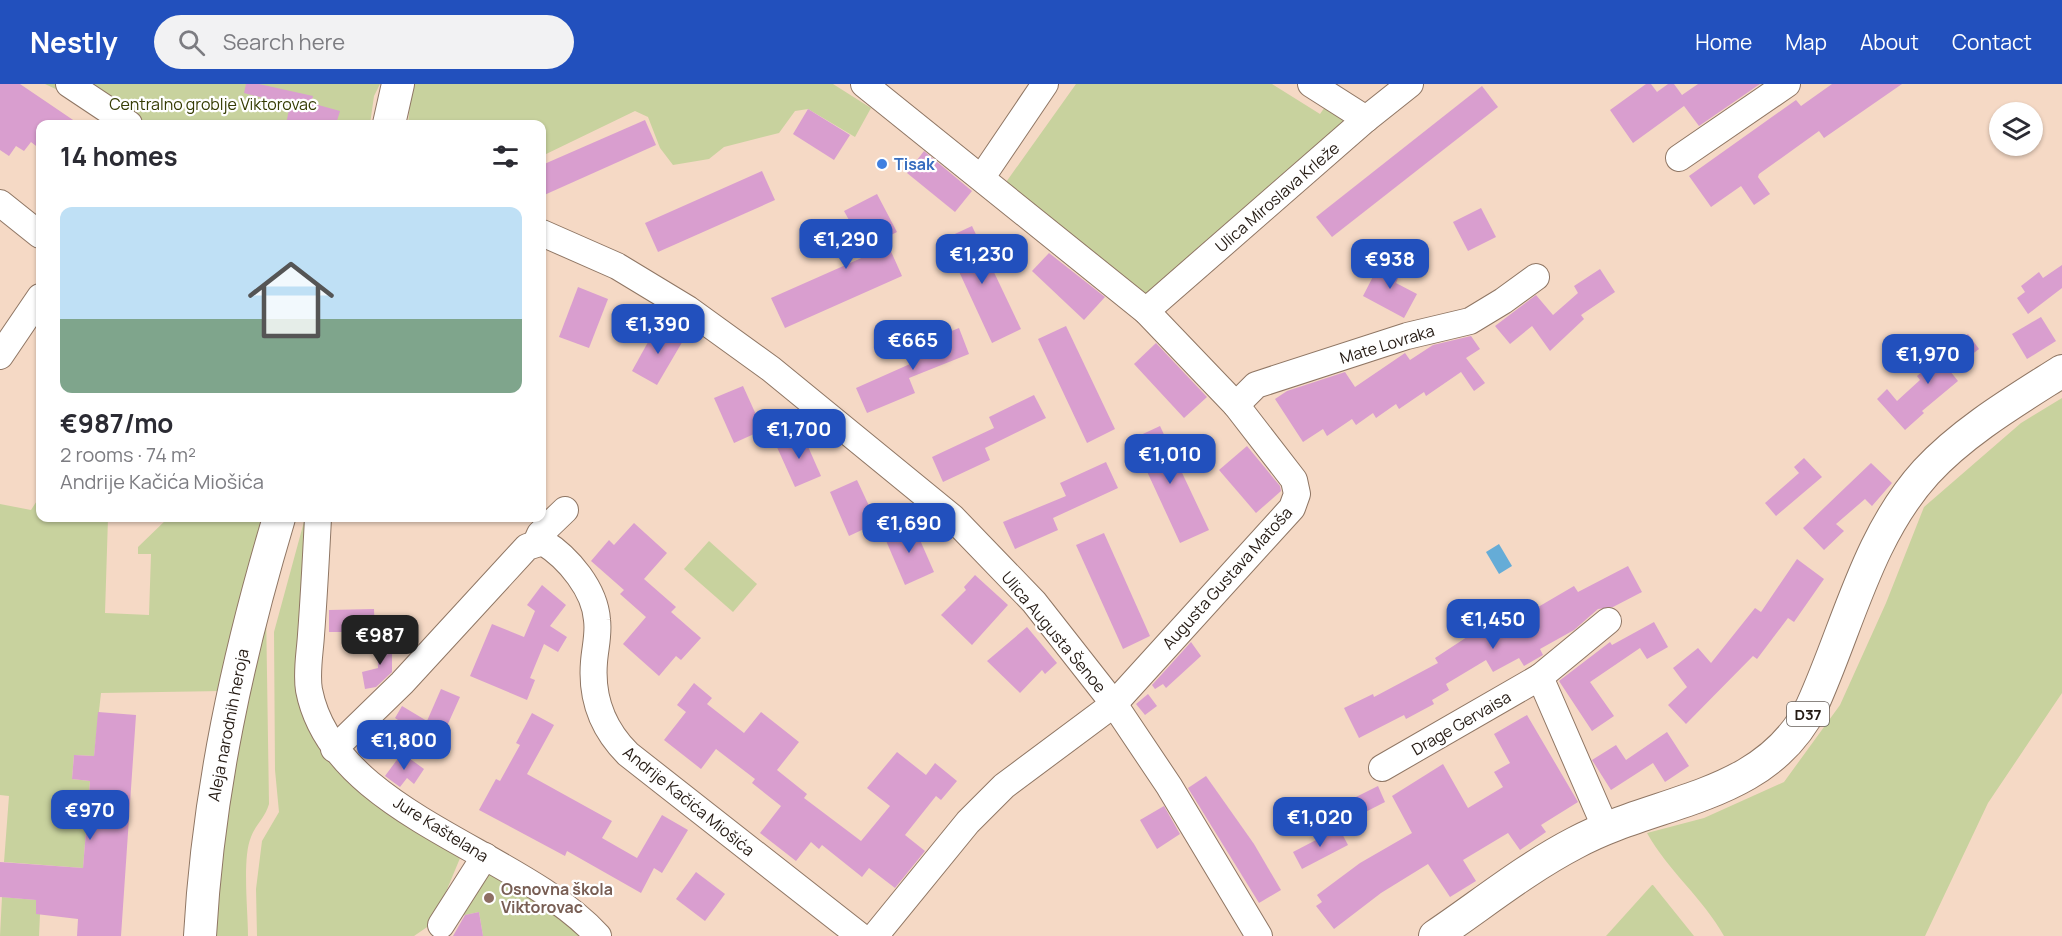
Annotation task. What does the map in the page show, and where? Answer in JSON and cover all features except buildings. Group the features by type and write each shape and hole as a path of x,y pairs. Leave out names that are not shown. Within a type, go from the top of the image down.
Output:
{"main road":[{"path":"390,120 398,84"},
{"name":"D37","path":"1435,936 1548,857 1606,829 1739,779 1765,765 1781,751 1799,729 1812,706 1873,555 1902,502 1928,470 1964,437 2062,371"},
{"name":"Aleja narodnih heroja","path":"200,936 219,760 250,615 278,522"}],"street":[{"path":"69,84 123,120"},
{"name":"Augusta Gustava Matoša","path":"864,84 1146,311 1236,405 1294,480 1297,494 1292,508 1114,704"},
{"path":"982,177 1045,84"},
{"path":"1311,84 1366,119"},
{"name":"Ulica Miroslava Krleže","path":"1146,311 1366,119 1410,84"},
{"path":"1679,158 1787,84"},
{"path":"0,203 36,232"},
{"name":"Ulica Augusta Šenoe","path":"546,235 616,266 688,309 771,369 952,517 1034,602 1114,704 1169,786 1259,936"},
{"name":"Mate Lovraka","path":"1236,405 1256,385 1407,336 1470,321 1536,277"},
{"path":"0,356 36,303"},
{"path":"334,749 402,684 527,547 536,543 540,534 565,510"},
{"name":"Jure Kaštelana","path":"318,522 309,687 320,727 334,749 362,777 401,806 485,856 570,911 598,936"},
{"name":"Andrije Kačića Miošića","path":"536,543 543,542 558,554 587,587 593,601 597,619 595,691 604,724 611,737 628,754 860,936"},
{"name":"Drage Gervaisa","path":"1383,768 1540,677 1608,621"},
{"path":"1540,677 1606,829"},
{"path":"875,936 968,822 1004,786 1114,704"},
{"path":"441,925 485,856"}],"green space":[{"name":"Centralno groblje Viktorovac","path":"45,84 380,84 374,96 371,120 122,120"},
{"path":"412,84 833,84 871,108 855,137 808,109 795,111 779,133 724,147 709,159 673,165 660,148 648,117 635,111 546,154 546,120 408,120"},
{"path":"1076,84 1272,84 1320,114 1327,104 1341,113 1343,122 1152,292 1138,297 1004,185"},
{"path":"2062,398 2062,693 1988,803 1925,936 1724,936 1706,909 1655,847 1647,833 1704,818 1784,782 1840,705 1886,603 1924,507 2021,423"},
{"path":"36,502 36,522 108,522 105,613 149,615 151,554 138,554 138,547 164,522 268,522 222,691 101,693 94,756 74,755 72,779 90,781 83,868 4,862 9,796 0,795 0,504 31,510"},
{"path":"304,522 309,522 305,709 463,851 433,923 414,936 257,936 256,889 262,841 279,812 275,770 274,632"},
{"path":"709,541 757,584 733,612 684,569"},
{"path":"266,608 269,804 248,846 246,871 248,936 215,936 227,773"},
{"name":"Osnovna škola Viktorovac","path":"486,867 587,936 483,936 479,912 452,918"},
{"path":"1652,885 1694,936 1606,936"},
{"path":"2,897 36,900 36,914 40,914 39,936 0,936"}],"water":[{"path":"1499,544 1512,566 1499,574 1486,552"}],"place":[{"name":"Tisak","path":"882,164"},
{"name":"Osnovna škola Viktorovac","path":"489,898"}]}
